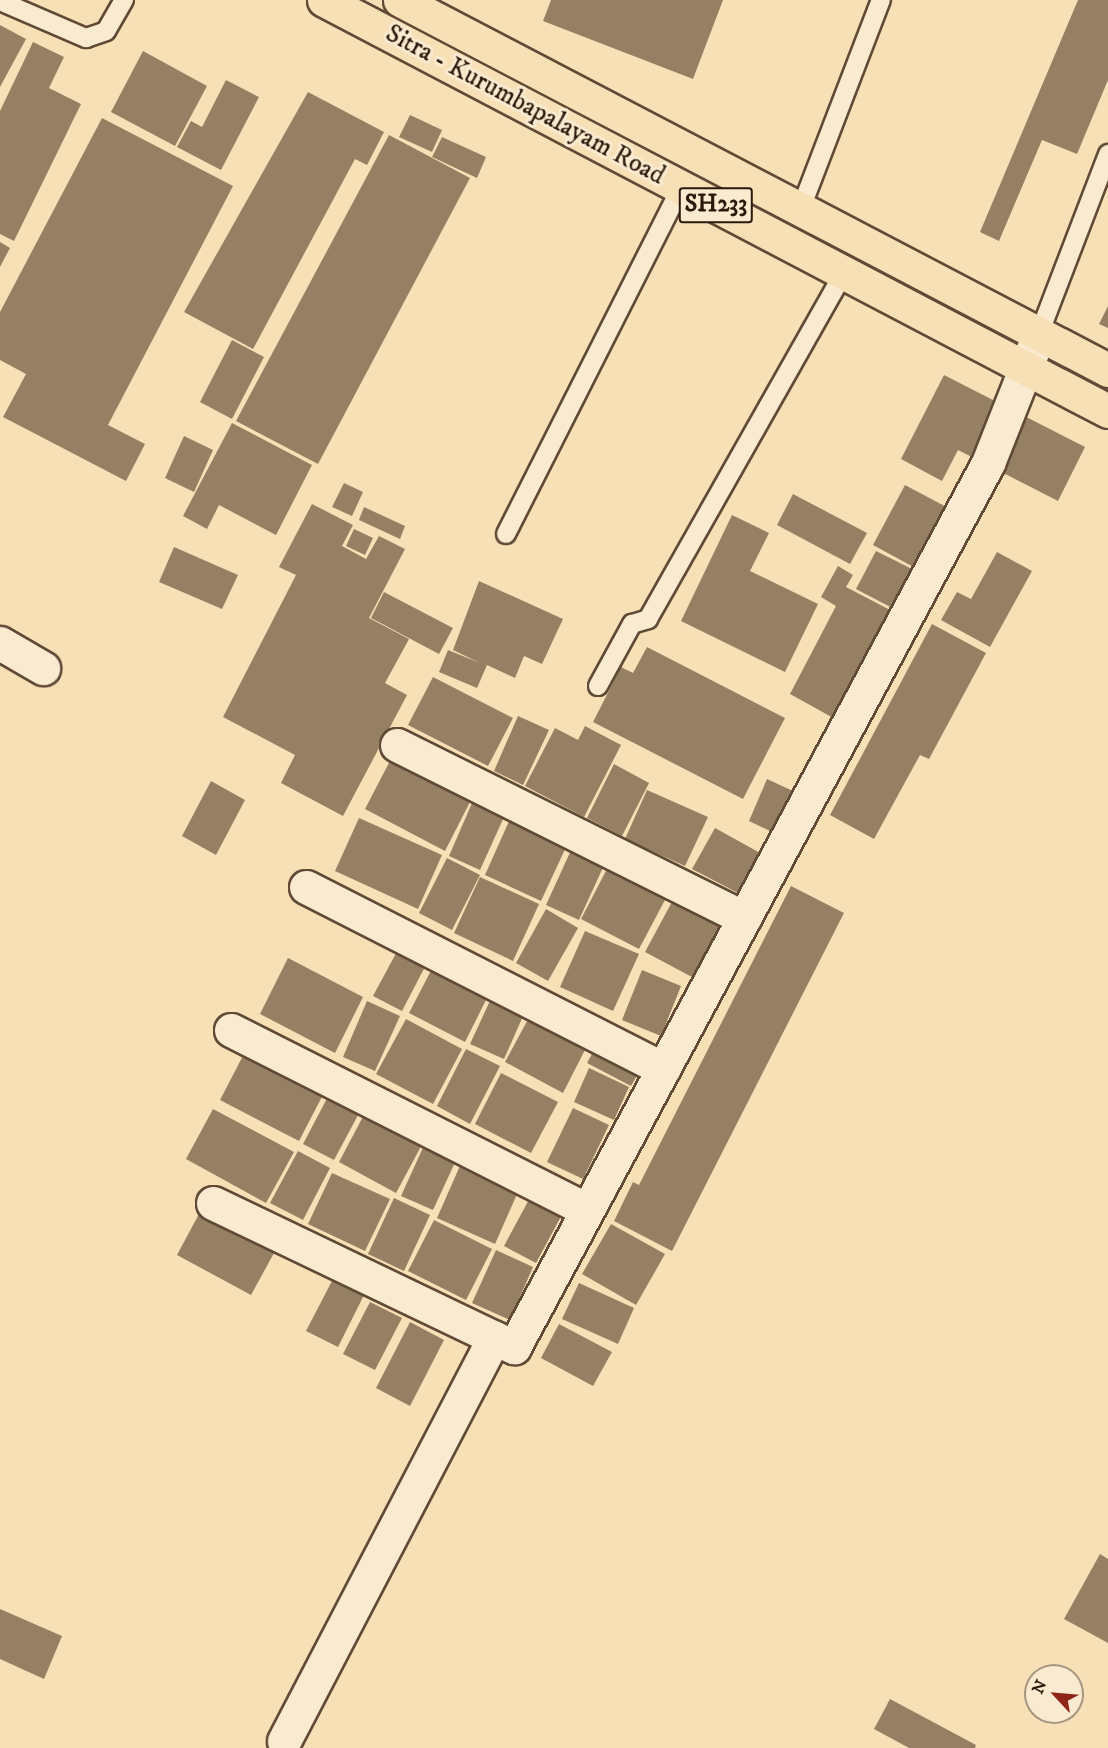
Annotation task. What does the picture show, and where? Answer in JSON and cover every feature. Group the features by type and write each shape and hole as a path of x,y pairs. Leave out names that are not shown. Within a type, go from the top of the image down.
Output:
{"main road":[{"name":"Sitra - Kurumbapalayam Road","path":"324,0 1108,411"},
{"name":"Sitra - Kurumbapalayam Road","path":"416,4 1108,370"}],"street":[{"path":"213,1203 514,1347 988,463 1022,366 1039,334"},
{"path":"0,643 43,668"},
{"path":"397,745 744,918"},
{"path":"306,887 663,1069"},
{"path":"231,1030 588,1210"},
{"path":"284,1741 494,1337"}],"lane":[{"path":"0,1 86,38 106,31 124,0"},
{"path":"801,208 881,0"},
{"path":"1039,334 1108,154"},
{"path":"506,534 681,187"},
{"path":"598,687 632,624 648,619 844,273"}],"building":[{"path":"551,0 723,0 693,79 543,21"},
{"path":"1078,0 1108,0 1108,80 1077,154 1042,140 999,241 980,232"},
{"path":"0,25 26,39 0,87"},
{"path":"33,42 64,57 49,88 81,104 14,241 0,234 0,111"},
{"path":"143,51 207,86 175,146 111,112"},
{"path":"226,80 259,97 221,170 177,147 191,121 202,127"},
{"path":"308,92 384,132 367,165 355,159 253,349 184,312"},
{"path":"410,115 442,130 432,152 399,137"},
{"path":"102,118 233,186 108,425 145,444 126,481 3,417 26,374 0,360 0,312"},
{"path":"389,135 470,178 318,464 236,421"},
{"path":"442,137 486,157 477,178 432,157"},
{"path":"0,242 10,248 0,267"},
{"path":"1108,306 1108,328 1099,324"},
{"path":"232,340 264,357 232,419 200,402"},
{"path":"944,375 1085,447 1058,501 958,450 942,481 901,459"},
{"path":"232,423 312,465 276,535 219,505 207,529 183,516"},
{"path":"184,436 213,450 194,492 165,478"},
{"path":"344,483 363,492 352,516 332,507"},
{"path":"905,485 952,510 919,570 873,545"},
{"path":"793,494 867,533 850,564 777,525"},
{"path":"312,504 353,525 342,546 366,559 379,536 405,549 369,618 409,639 385,683 407,695 343,816 281,783 295,755 223,717 296,575 279,567"},
{"path":"364,507 405,526 400,539 359,520"},
{"path":"732,515 769,533 750,571 818,604 785,672 681,621"},
{"path":"354,529 373,538 365,555 346,546"},
{"path":"174,547 238,575 222,609 159,582"},
{"path":"876,551 916,571 896,610 856,589"},
{"path":"997,552 1032,571 990,647 941,620 957,592 971,599"},
{"path":"838,566 853,575 846,587 894,612 837,720 790,694 836,606 821,597"},
{"path":"479,581 563,619 542,664 524,656 515,678 487,665 477,688 439,672 448,650 480,663 453,650"},
{"path":"384,592 453,628 439,654 371,618"},
{"path":"932,624 986,653 929,759 920,755 874,839 830,815"},
{"path":"647,647 785,718 743,799 593,722 621,667 633,673"},
{"path":"433,677 513,718 488,766 408,725"},
{"path":"518,716 549,730 523,785 494,771"},
{"path":"585,726 621,745 584,817 525,786 555,728 578,740"},
{"path":"391,759 471,800 445,851 365,809"},
{"path":"614,764 649,783 622,836 587,818"},
{"path":"767,779 793,791 774,833 749,821"},
{"path":"211,781 245,800 216,855 182,836"},
{"path":"647,790 708,817 685,866 625,839"},
{"path":"472,803 504,817 480,870 449,856"},
{"path":"359,818 442,855 418,909 335,871"},
{"path":"510,819 567,845 541,901 485,875"},
{"path":"715,828 762,854 740,894 692,869"},
{"path":"572,848 605,863 579,920 546,905"},
{"path":"447,858 480,875 452,930 419,913"},
{"path":"608,867 666,898 639,949 581,919"},
{"path":"480,877 539,904 513,961 454,933"},
{"path":"791,886 844,913 672,1251 614,1221 633,1182 639,1185"},
{"path":"673,900 720,925 692,977 645,952"},
{"path":"546,909 578,928 548,981 516,963"},
{"path":"585,931 639,954 613,1011 560,987"},
{"path":"401,944 429,959 402,1011 373,996"},
{"path":"288,958 363,997 335,1053 260,1014"},
{"path":"436,961 491,990 465,1042 409,1013"},
{"path":"642,970 681,986 661,1036 622,1020"},
{"path":"495,990 528,1005 504,1059 470,1044"},
{"path":"367,1001 400,1016 375,1071 343,1057"},
{"path":"532,1012 589,1042 563,1093 505,1062"},
{"path":"406,1019 462,1049 433,1104 376,1074"},
{"path":"600,1039 644,1063 631,1086 587,1063"},
{"path":"247,1048 326,1089 299,1141 220,1100"},
{"path":"466,1049 500,1066 470,1124 437,1106"},
{"path":"589,1068 629,1087 614,1120 574,1102"},
{"path":"501,1073 558,1102 531,1153 475,1124"},
{"path":"333,1087 364,1104 334,1160 303,1144"},
{"path":"573,1108 609,1125 583,1179 547,1162"},
{"path":"213,1109 294,1152 266,1203 186,1159"},
{"path":"367,1109 425,1139 396,1193 339,1162"},
{"path":"426,1141 458,1156 433,1210 401,1196"},
{"path":"298,1151 330,1168 303,1220 270,1203"},
{"path":"463,1159 521,1185 495,1244 437,1218"},
{"path":"332,1173 390,1199 365,1251 308,1224"},
{"path":"532,1194 564,1211 536,1263 504,1246"},
{"path":"394,1198 430,1215 404,1271 368,1254"},
{"path":"200,1212 274,1253 251,1295 177,1255"},
{"path":"434,1220 492,1249 466,1300 408,1271"},
{"path":"611,1224 665,1254 636,1305 582,1274"},
{"path":"496,1250 533,1267 510,1320 472,1303"},
{"path":"333,1279 364,1295 338,1347 306,1331"},
{"path":"579,1283 634,1308 618,1344 562,1319"},
{"path":"370,1302 402,1318 375,1370 343,1354"},
{"path":"410,1322 444,1340 410,1406 376,1388"},
{"path":"559,1324 612,1352 593,1386 541,1358"},
{"path":"1100,1554 1108,1559 1108,1643 1064,1619"},
{"path":"0,1609 62,1636 44,1679 0,1659"},
{"path":"890,1699 976,1745 975,1748 909,1748 874,1729"}]}
